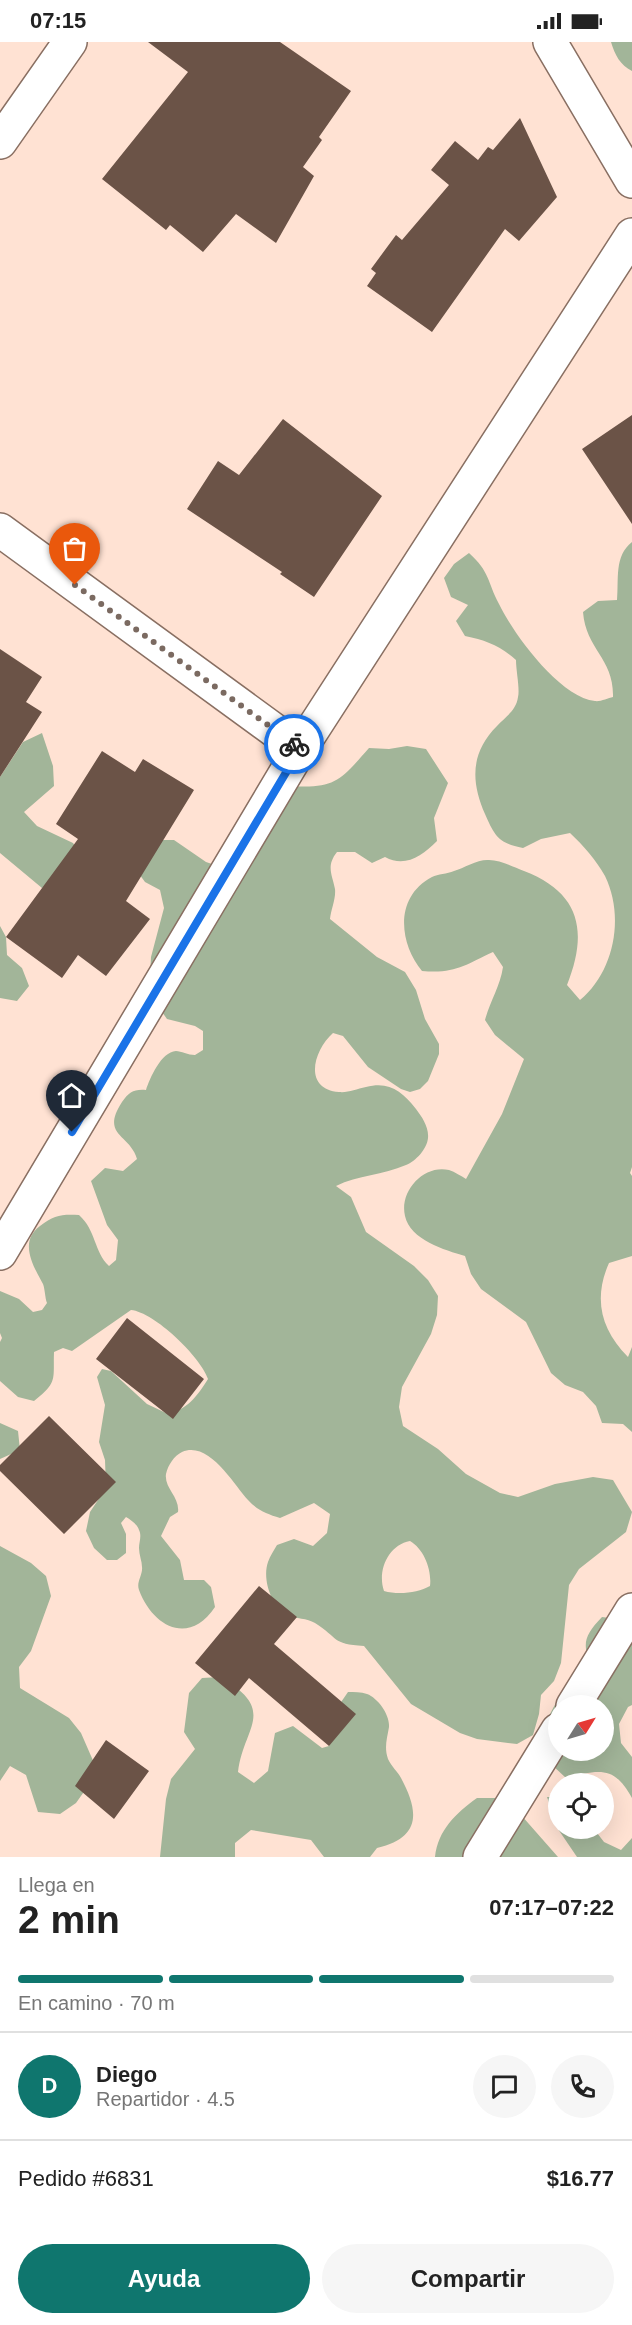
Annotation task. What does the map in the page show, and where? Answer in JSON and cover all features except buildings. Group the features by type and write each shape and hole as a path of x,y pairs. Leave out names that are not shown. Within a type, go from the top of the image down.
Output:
{"street":[{"path":"0,142 70,42"},
{"path":"550,42 632,181"},
{"path":"0,1253 300,749 632,235"},
{"path":"0,530 300,749"},
{"path":"580,1695 632,1610"},
{"path":"480,1857 548,1746"}],"green space":[{"path":"611,42 632,42 632,71 618,59"},
{"path":"632,542 632,1167 630,1173 632,1176 632,1256 609,1263 601,1289 601,1301 602,1313 611,1336 628,1357 632,1347 632,1432 623,1424 602,1423 596,1406 583,1392 565,1385 551,1373 526,1322 481,1289 471,1274 465,1256 429,1243 414,1232 408,1224 404,1207 406,1197 415,1181 431,1171 440,1169 449,1170 466,1179 502,1114 524,1059 495,1035 485,1020 503,967 493,952 452,970 422,971 409,947 404,921 411,896 432,877 480,861 498,861 543,880 558,891 568,903 575,916 578,931 574,966 567,985 580,1000 601,975 613,943 615,926 611,892 598,864 570,833 541,839 523,848 508,844 495,834 480,802 476,779 478,757 488,736 510,713 517,702 519,689 516,660 492,644 465,636 456,621 468,605 451,597 444,578 454,564 469,553 485,571 506,616 539,662 567,688 581,697 599,701 613,697 612,684 605,663 589,636 583,612 598,601 617,600 620,561 622,554"},
{"path":"42,733 53,766 54,786 24,812 37,826 73,843 84,859 42,888 0,853 0,777 23,742"},
{"path":"407,746 426,749 448,783 434,818 437,841 419,856 406,861 385,857 372,863 355,852 337,852 331,866 335,893 330,919 377,957 405,972 416,990 425,1019 439,1044 439,1054 428,1081 420,1089 410,1092 401,1089 368,1067 343,1036 333,1033 320,1049 315,1068 320,1084 339,1092 374,1085 394,1089 406,1097 416,1109 427,1130 426,1146 410,1163 336,1186 351,1197 366,1232 414,1266 428,1280 438,1296 437,1315 431,1334 402,1387 399,1407 403,1426 438,1449 466,1474 500,1493 518,1497 555,1484 593,1477 613,1480 632,1512 626,1532 579,1569 569,1585 561,1663 554,1681 541,1695 533,1735 517,1744 477,1739 460,1733 411,1704 364,1646 340,1642 315,1623 288,1615 277,1606 267,1584 268,1562 277,1545 294,1539 313,1546 327,1533 330,1514 314,1503 280,1518 262,1511 251,1503 220,1466 202,1452 192,1450 176,1456 168,1467 166,1479 177,1502 178,1512 170,1517 161,1536 180,1560 184,1580 204,1580 211,1587 215,1607 205,1619 194,1626 183,1629 162,1622 145,1603 139,1590 138,1584 142,1570 140,1534 134,1522 126,1517 121,1523 126,1534 126,1553 117,1560 107,1560 94,1548 86,1531 90,1512 106,1488 105,1460 99,1442 105,1405 97,1377 102,1369 111,1371 147,1404 166,1413 180,1410 185,1406 196,1397 208,1379 187,1348 164,1327 141,1313 131,1310 72,1351 63,1348 54,1352 54,1375 51,1385 34,1401 18,1397 0,1381 0,1342 2,1338 0,1291 19,1299 33,1312 42,1310 47,1303 43,1284 30,1255 30,1239 33,1232 54,1217 79,1215 89,1227 104,1260 109,1266 116,1260 118,1240 107,1225 91,1181 105,1168 123,1171 137,1159 129,1144 115,1128 116,1113 130,1094 138,1090 146,1090 157,1066 171,1052 195,1055 203,1050 203,1031 195,1026 167,1019 162,1012 150,975 151,957 164,908 160,890 145,882 134,867 154,840 174,840 206,862 224,868 289,786 327,784 343,775 369,748 389,749","holes":["410,1541 426,1560 430,1573 430,1586 408,1593 384,1591 383,1567 390,1553 402,1543"]},
{"path":"0,926 6,937 7,955 22,968 29,986 17,1001 0,998"},
{"path":"0,1423 18,1431 20,1450 0,1459"},
{"path":"0,1546 31,1563 46,1576 51,1596 31,1651 19,1667 20,1688 69,1718 81,1733 98,1772 76,1803 60,1814 38,1812 26,1775 10,1766 0,1781"},
{"path":"602,1617 632,1621 632,1705 628,1707 619,1724 621,1743 632,1757 632,1798 614,1776 614,1773 561,1773 551,1761 614,1761 614,1695 561,1695 591,1667 586,1652 588,1635"},
{"path":"220,1677 238,1689 253,1710 253,1720 238,1772 254,1783 268,1771 275,1733 293,1726 322,1748 329,1746 335,1727 337,1708 348,1692 365,1693 375,1699 389,1722 386,1747 388,1759 401,1778 411,1802 413,1813 408,1831 402,1838 377,1848 370,1857 324,1857 311,1840 251,1830 235,1843 235,1857 160,1857 166,1799 171,1779 195,1749 184,1732 189,1693 202,1678"},
{"path":"548,1718 548,1753 541,1731"},
{"path":"477,1798 495,1798 514,1807 558,1857 435,1857 444,1830 462,1810"},
{"path":"632,1838 632,1857 577,1857 565,1839 602,1839 621,1850"}],"way so far":[{"path":"75,585 294,744"}],"route":[{"path":"72,1132 300,749 294,744"}]}
